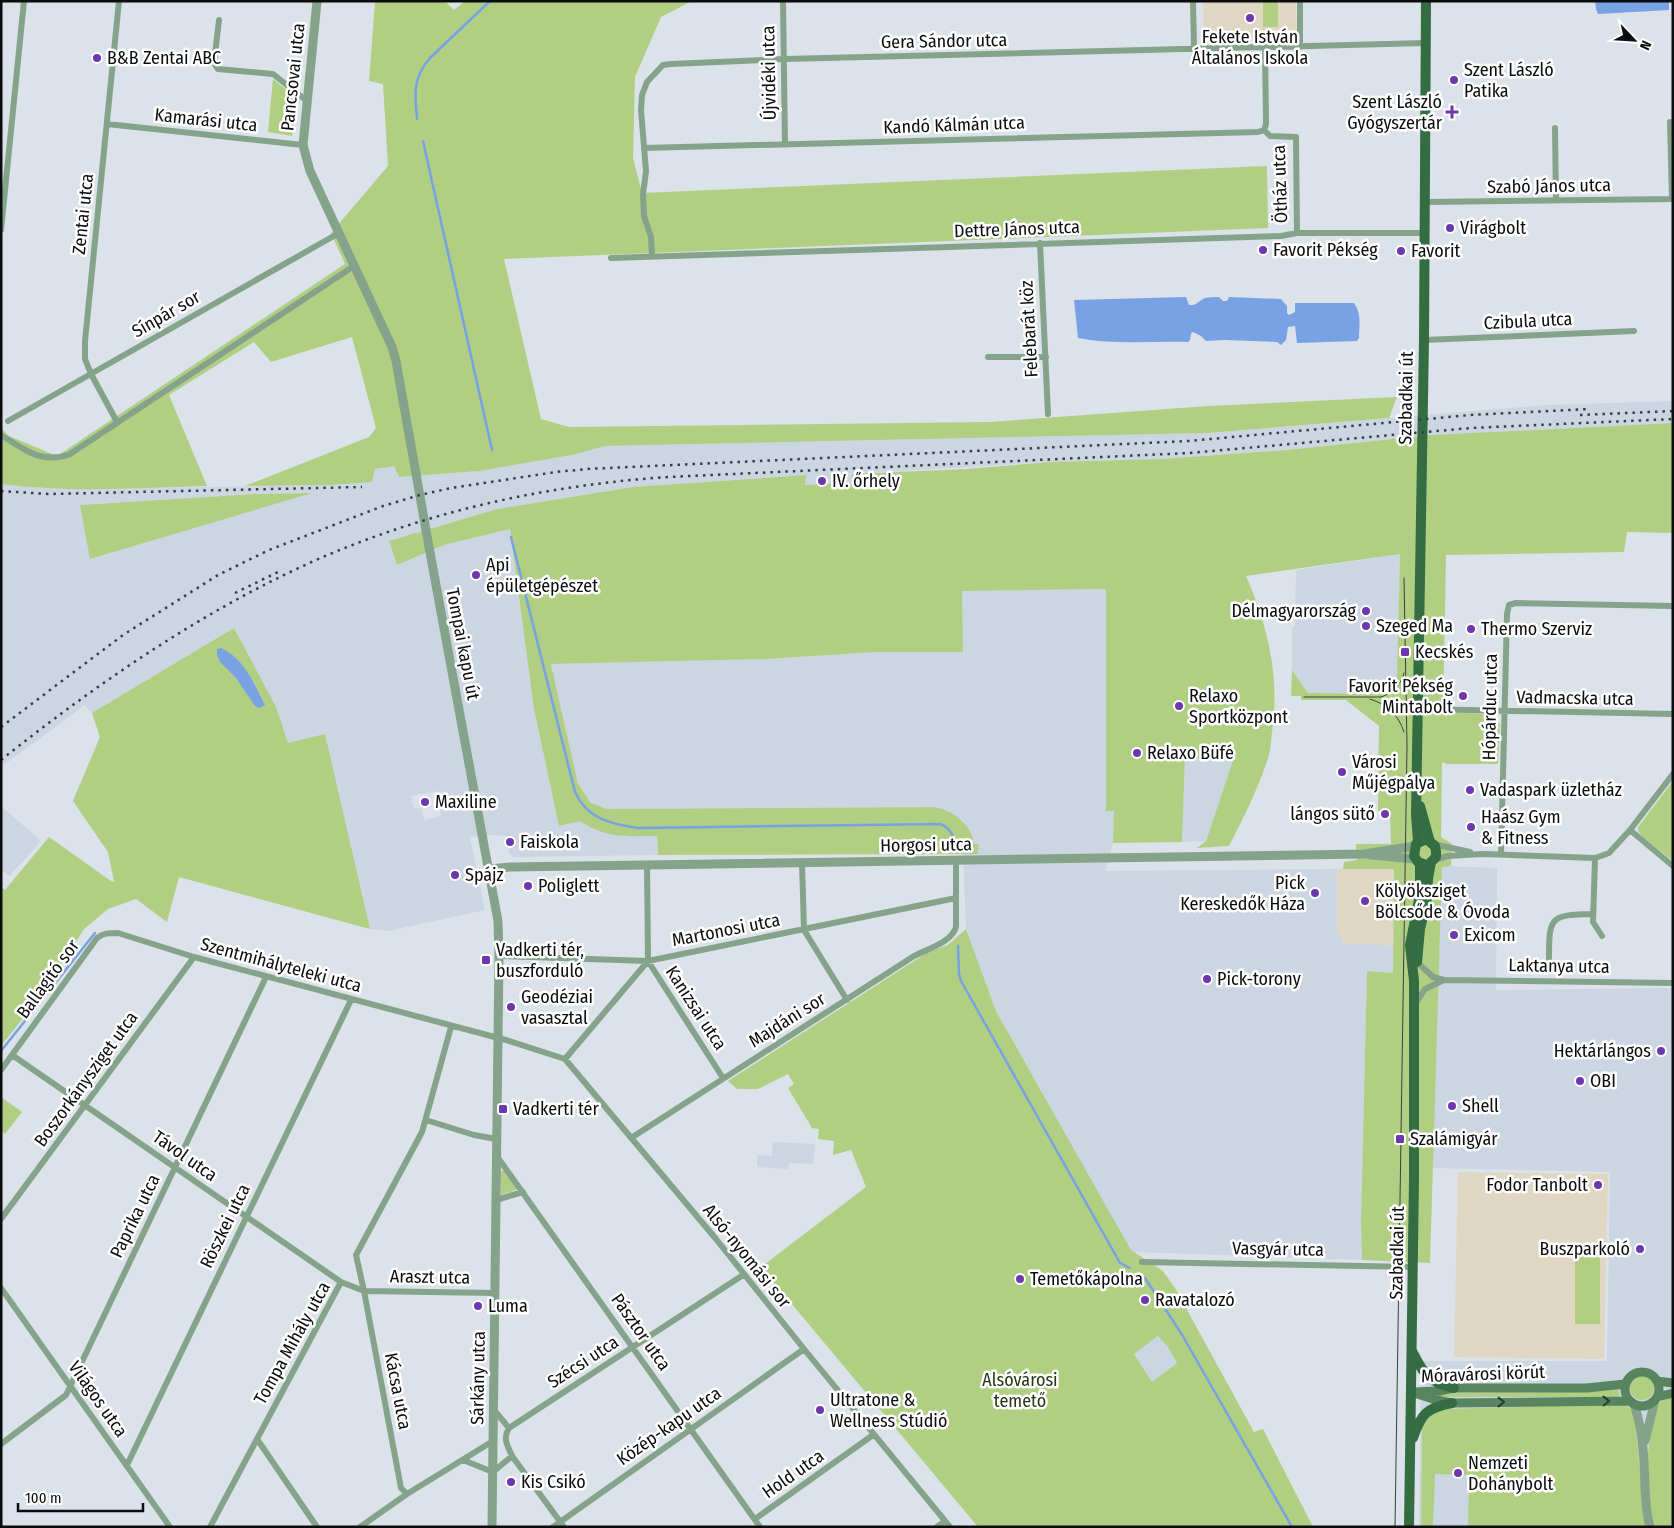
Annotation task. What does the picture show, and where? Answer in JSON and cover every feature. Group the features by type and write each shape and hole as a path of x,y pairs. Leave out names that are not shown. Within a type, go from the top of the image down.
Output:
{"main road":[{"name":"Szabadkai út","path":"1414,981 1410,945 1420,895 1418,861 1414,856 1417,796 1424,340 1426,1"},
{"name":"Szabadkai út","path":"1409,1527 1413,1267 1414,981 1420,929 1427,899 1428,879 1436,852 1417,796"},
{"path":"1416,844 1428,840 1432,843"},
{"path":"1418,861 1426,865 1433,861"},
{"path":"1411,1351 1428,1378 1441,1385 1454,1388"},
{"path":"1656,1399 1659,1392 1657,1381 1650,1373 1644,1372 1631,1375 1625,1384 1624,1390 1632,1403 1642,1406 1649,1405 1656,1399 1673,1393"},
{"path":"1657,1381 1673,1383"},
{"name":"Móravárosi körút","path":"1411,1392 1439,1391 1454,1388 1586,1388 1625,1384"},
{"name":"Móravárosi körút","path":"1411,1392 1452,1403 1632,1403"},
{"path":"1410,1449 1419,1420 1425,1413 1436,1407 1452,1403"}],"street":[{"path":"1,230 24,1"},
{"name":"Zentai utca","path":"117,422 85,359 85,341 119,1"},
{"name":"Pancsovai utca","path":"317,1 302,145 310,171 354,266"},
{"name":"Újvidéki utca","path":"783,1 785,145"},
{"path":"1193,1 1194,49"},
{"path":"1300,1 1300,47"},
{"path":"220,20 214,63 218,70 273,74 306,101"},
{"name":"Gera Sándor utca","path":"652,256 651,237 644,216 643,194 646,171 641,110 642,95 647,82 663,66 697,62 784,59 1426,43"},
{"path":"1264,130 1266,124 1265,48"},
{"path":"1670,122 1673,200"},
{"name":"Kamarási utca","path":"107,124 302,145"},
{"path":"1554,128 1556,201"},
{"name":"Kandó Kálmán utca","path":"644,148 1258,132 1264,130"},
{"name":"Ötház utca","path":"1264,130 1270,136 1296,137 1296,233"},
{"name":"Szabó János utca","path":"1425,202 1673,200"},
{"name":"Sínpár sor","path":"8,421 339,233"},
{"name":"Dettre János utca","path":"611,258 1281,236 1296,233 1424,233"},
{"name":"Felebarát köz","path":"1040,243 1048,414"},
{"path":"1,435 37,455 52,459 70,454 354,266"},
{"name":"Tompai kapu út","path":"354,266 392,347 396,361 428,547 498,921 497,1038"},
{"name":"Czibula utca","path":"1424,340 1634,331"},
{"path":"988,357 1046,357"},
{"name":"Hópárduc utca","path":"1501,855 1508,605 1516,602 1673,606"},
{"name":"Vadmacska utca","path":"1418,709 1673,714"},
{"path":"1433,861 1448,856 1483,854 1595,858 1609,853 1630,830 1673,774"},
{"path":"1630,830 1673,866"},
{"path":"1432,843 1448,848 1483,854"},
{"name":"Horgosi utca","path":"1364,854 1416,844"},
{"name":"Horgosi utca","path":"489,869 647,864 1364,854 1418,861"},
{"path":"1595,858 1593,922 1602,936"},
{"path":"956,861 956,898"},
{"path":"802,863 804,930 848,1000"},
{"name":"Kanizsai utca","path":"647,864 648,961 723,1078"},
{"name":"Majdáni sor","path":"631,1138 914,956 949,938 955,932 956,927 956,898"},
{"name":"Martonosi utca","path":"499,956 648,961 956,898"},
{"path":"1549,960 1549,937 1556,918 1564,915 1593,914"},
{"name":"Szentmihályteleki utca","path":"104,933 118,933 194,957 451,1027"},
{"name":"Ballagitó sor","path":"1,1070 73,968 97,938 104,933"},
{"name":"Boszorkánysziget utca","path":"1,1219 194,957"},
{"path":"565,1059 648,961"},
{"name":"Laktanya utca","path":"1417,962 1433,977 1444,980 1673,984"},
{"name":"Paprika utca","path":"1,1444 66,1395 266,977"},
{"path":"1413,1008 1425,989 1444,980"},
{"name":"Röszkei utca","path":"127,1465 351,1000"},
{"path":"364,1291 356,1255 422,1132 451,1027 497,1038 496,1139 474,1135 426,1120"},
{"name":"Alsó-nyomási sor","path":"497,1038 538,1049 565,1059 716,1240 947,1524"},
{"name":"Távol utca","path":"12,1055 341,1282"},
{"name":"Sárkány utca","path":"492,1527 496,1139"},
{"name":"Pásztor utca","path":"496,1155 760,1527"},
{"path":"496,1200 523,1192"},
{"name":"Vasgyár utca","path":"1142,1262 1413,1267"},
{"name":"Szécsi utca","path":"509,1428 743,1275"},
{"name":"Tompa Mihály utca","path":"210,1527 341,1282 364,1291"},
{"name":"Világos utca","path":"1,1288 170,1527"},
{"name":"Araszt utca","path":"364,1291 495,1293"},
{"name":"Kácsa utca","path":"364,1291 401,1488 407,1494"},
{"name":"Közép-kapu utca","path":"553,1527 562,1524 691,1428 804,1349"},
{"path":"1644,1451 1648,1424 1656,1399"},
{"path":"1632,1403 1639,1418 1644,1451 1646,1496 1650,1527"},
{"path":"493,1410 509,1428 505,1434 512,1456 562,1524"},
{"name":"Hold utca","path":"755,1519 873,1435"},
{"path":"257,1439 316,1527"},
{"path":"360,1527 407,1494 493,1441"},
{"path":"463,1460 492,1472 512,1456"},
{"path":"937,1527 947,1524"}],"shaded area":[{"name":"Fekete István Általános Iskola","path":"1203,1 1296,1 1297,35 1204,38"},
{"path":"1673,401 1673,423 1431,435 1287,450 1161,459 1050,462 852,474 852,483 805,485 805,475 633,487 497,509 389,541 397,565 444,545 510,529 534,709 559,825 580,821 590,827 623,836 657,836 658,855 513,857 509,853 508,836 470,837 485,910 388,931 370,929 180,877 116,882 108,852 73,801 100,737 92,713 85,705 1,767 1,484 41,488 84,489 331,485 375,469 394,465 399,477 479,471 572,455 605,446 1207,433 1547,405","holes":["309,493 91,559 80,505 255,494","436,791 441,816 424,820 421,808 414,809 411,796"]},
{"path":"1400,554 1396,682 1390,690 1378,694 1308,693 1292,670 1292,627 1295,626 1296,570"},
{"path":"1107,589 1106,810 1114,811 1113,843 1105,871 1337,869 1337,934 1376,944 1393,946 1393,973 1367,971 1361,1222 1362,1260 1134,1252 1131,1250 996,1011 966,929 963,854 978,854 979,844 974,844 972,836 934,807 607,809 591,803 578,784 551,664 766,659 877,652 963,651 962,591"},
{"path":"1185,758 1233,760 1206,841 1182,842"},
{"path":"1,806 40,840 37,846 9,876 1,869"},
{"path":"1442,866 1497,868 1496,990 1673,988 1673,1527 1419,1527 1421,1361 1607,1361 1610,1172 1432,1168"},
{"name":"Kölyöksziget Bölcsőde & Óvoda","path":"1394,868 1393,946 1342,944 1342,935 1337,934 1337,869"},
{"path":"773,1142 815,1144 813,1164 789,1163 788,1169 757,1167 757,1155 772,1156"},
{"path":"1458,1172 1608,1174 1604,1359 1454,1357"},
{"path":"1158,1336 1168,1347 1177,1363 1152,1383 1134,1354"}],"green space":[{"path":"375,1 445,1 454,10 465,1 692,1 661,17 635,77 633,158 642,193 1267,166 1268,228 504,259 541,419 569,427 989,422 1208,406 1397,397 1389,418 1207,433 605,446 572,455 479,471 399,477 394,466 375,469 372,482 331,485 245,486 369,437 376,428 352,337 271,362 254,342 169,395 207,486 78,489 1,484 1,428 9,436 57,456 345,264 331,233 388,166 383,84 369,81"},
{"path":"1263,1 1278,1 1278,27 1263,27"},
{"path":"273,79 297,98 292,136 268,132"},
{"path":"1673,423 1673,533 1627,532 1624,552 1446,555 1443,712 1489,714 1500,724 1498,764 1447,764 1442,762 1441,837 1452,844 1451,866 1442,867 1430,1263 1362,1260 1361,1222 1367,971 1393,973 1394,869 1343,869 1344,862 1357,860 1356,844 1391,844 1390,811 1378,811 1379,726 1346,700 1301,700 1301,696 1291,696 1292,670 1308,693 1378,694 1388,691 1392,687 1397,678 1400,554 1246,576 1260,613 1270,652 1273,672 1274,712 1270,750 1265,767 1251,802 1229,846 1197,848 1206,841 1233,760 1185,758 1182,842 1113,843 1114,811 1106,811 1106,589 962,591 963,652 877,652 766,659 551,664 578,784 591,803 607,809 934,807 955,815 970,831 974,844 979,844 978,854 658,855 657,836 608,834 580,821 559,826 534,709 510,529 444,545 397,565 389,541 497,509 633,487 806,475 805,485 851,483 852,474 966,469 1050,462 1161,459 1287,450 1431,435"},
{"path":"312,493 90,559 80,505 255,494"},
{"path":"234,628 276,707 288,743 325,734 370,929 179,877 167,922 136,899 108,909 84,929 50,984 1,1046 1,887 5,890 49,837 114,882 108,852 73,801 100,737 92,713"},
{"path":"1673,781 1673,861 1642,836 1638,831 1638,827"},
{"name":"Alsóvárosi temető","path":"966,929 996,1011 1131,1250 1163,1271 1175,1288 1254,1432 1263,1429 1313,1527 978,1527 761,1267 866,1187 851,1150 833,1155 834,1141 818,1139 819,1129 812,1128 788,1088 794,1084 788,1074 758,1089 737,1089 728,1081 928,952 948,945","holes":["1158,1336 1168,1347 1177,1363 1152,1382 1134,1354"]},
{"path":"1,1097 22,1112 5,1134 1,1131"},
{"path":"504,1170 517,1187 516,1190 501,1195 500,1172"},
{"path":"1575,1255 1600,1255 1600,1324 1575,1324"},
{"path":"1642,1376 1650,1380 1654,1388 1650,1396 1642,1400 1634,1396 1630,1388 1634,1380"},
{"path":"1618,1388 1620,1397 1604,1398 1440,1397 1427,1393 1575,1392"},
{"path":"1673,1396 1673,1510 1671,1527 1654,1527 1649,1501 1647,1460 1654,1410 1661,1401"},
{"path":"1627,1405 1634,1412 1646,1527 1468,1527 1469,1475 1435,1474 1433,1527 1421,1527 1422,1423 1433,1414 1444,1409"}],"water":[{"path":"1595,1 1669,1 1669,10 1598,14"},
{"path":"1186,297 1189,305 1196,304 1210,297 1219,297 1223,301 1227,301 1229,297 1281,299 1287,306 1287,313 1289,315 1295,312 1295,303 1354,303 1359,316 1359,338 1357,341 1297,343 1295,326 1288,327 1286,340 1281,345 1277,342 1206,341 1193,332 1188,342 1119,342 1078,338 1074,300"},
{"path":"221,648 229,652 242,665 265,705 259,708 255,706 236,678 220,662 217,649"}],"waterway":[{"path":"417,119 416,87 417,80 424,66 490,1"},
{"path":"423,141 492,450"},
{"path":"511,537 575,792 580,801 593,814 609,822 638,828 940,824 949,830 956,848"},
{"path":"1,1051 95,933"},
{"path":"958,946 961,981 1120,1263 1130,1268"},
{"path":"1145,1278 1181,1333 1292,1527"}],"tram line":[{"path":"1395,1527 1407,745 1404,578"},
{"path":"1304,697 1381,697 1396,688 1404,673"},
{"path":"1370,699 1392,711 1399,720 1404,732"}],"railway":[{"path":"1,727 123,635 218,575 269,550 383,506 451,488 587,469 1189,441 1470,415 1590,409"},
{"path":"1580,415 1673,411"},
{"path":"1,760 76,702 156,648 196,623 280,577 365,540 407,526 449,513 536,493 579,486 668,477 1189,453 1471,428 1673,419"},
{"path":"1,491 48,494 362,487"},
{"path":"235,593 278,572"}],"place":[{"name":"Fekete István Általános Iskola","path":"1250,18"},
{"name":"B&B Zentai ABC","path":"97,58"},
{"name":"Szent László Patika","path":"1454,80"},
{"name":"Szent László Gyógyszertár","path":"1452,112"},
{"name":"Virágbolt","path":"1450,228"},
{"name":"Favorit Pékség","path":"1263,250"},
{"name":"Favorit","path":"1401,251"},
{"name":"IV. őrhely","path":"822,481"},
{"name":"Api épületgépészet","path":"476,575"},
{"name":"Délmagyarország","path":"1366,611"},
{"name":"Szeged Ma","path":"1366,626"},
{"name":"Thermo Szerviz","path":"1471,629"},
{"name":"Kecskés","path":"1405,652"},
{"name":"Favorit Pékség Mintabolt","path":"1463,696"},
{"name":"Relaxo Sportközpont","path":"1179,706"},
{"name":"Relaxo Büfé","path":"1137,753"},
{"name":"Városi Műjégpálya","path":"1342,772"},
{"name":"Vadaspark üzletház","path":"1470,790"},
{"name":"Maxiline","path":"425,802"},
{"name":"lángos sütő","path":"1385,814"},
{"name":"Haász Gym & Fitness","path":"1471,827"},
{"name":"Faiskola","path":"510,842"},
{"name":"Spájz","path":"455,875"},
{"name":"Poliglett","path":"528,886"},
{"name":"Pick Kereskedők Háza","path":"1315,893"},
{"name":"Kölyöksziget Bölcsőde & Óvoda","path":"1365,901"},
{"name":"Exicom","path":"1454,935"},
{"name":"Vadkerti tér, buszforduló","path":"486,960"},
{"name":"Pick-torony","path":"1207,979"},
{"name":"Geodéziai vasasztal","path":"511,1007"},
{"name":"Hektárlángos","path":"1661,1051"},
{"name":"OBI","path":"1580,1081"},
{"name":"Shell","path":"1452,1106"},
{"name":"Vadkerti tér","path":"503,1109"},
{"name":"Szalámigyár","path":"1400,1139"},
{"name":"Fodor Tanbolt","path":"1598,1185"},
{"name":"Buszparkoló","path":"1640,1249"},
{"name":"Temetőkápolna","path":"1020,1279"},
{"name":"Ravatalozó","path":"1145,1300"},
{"name":"Luma","path":"478,1306"},
{"name":"Ultratone & Wellness Stúdió","path":"820,1410"},
{"name":"Nemzeti Dohánybolt","path":"1458,1473"},
{"name":"Kis Csikó","path":"511,1482"}]}
